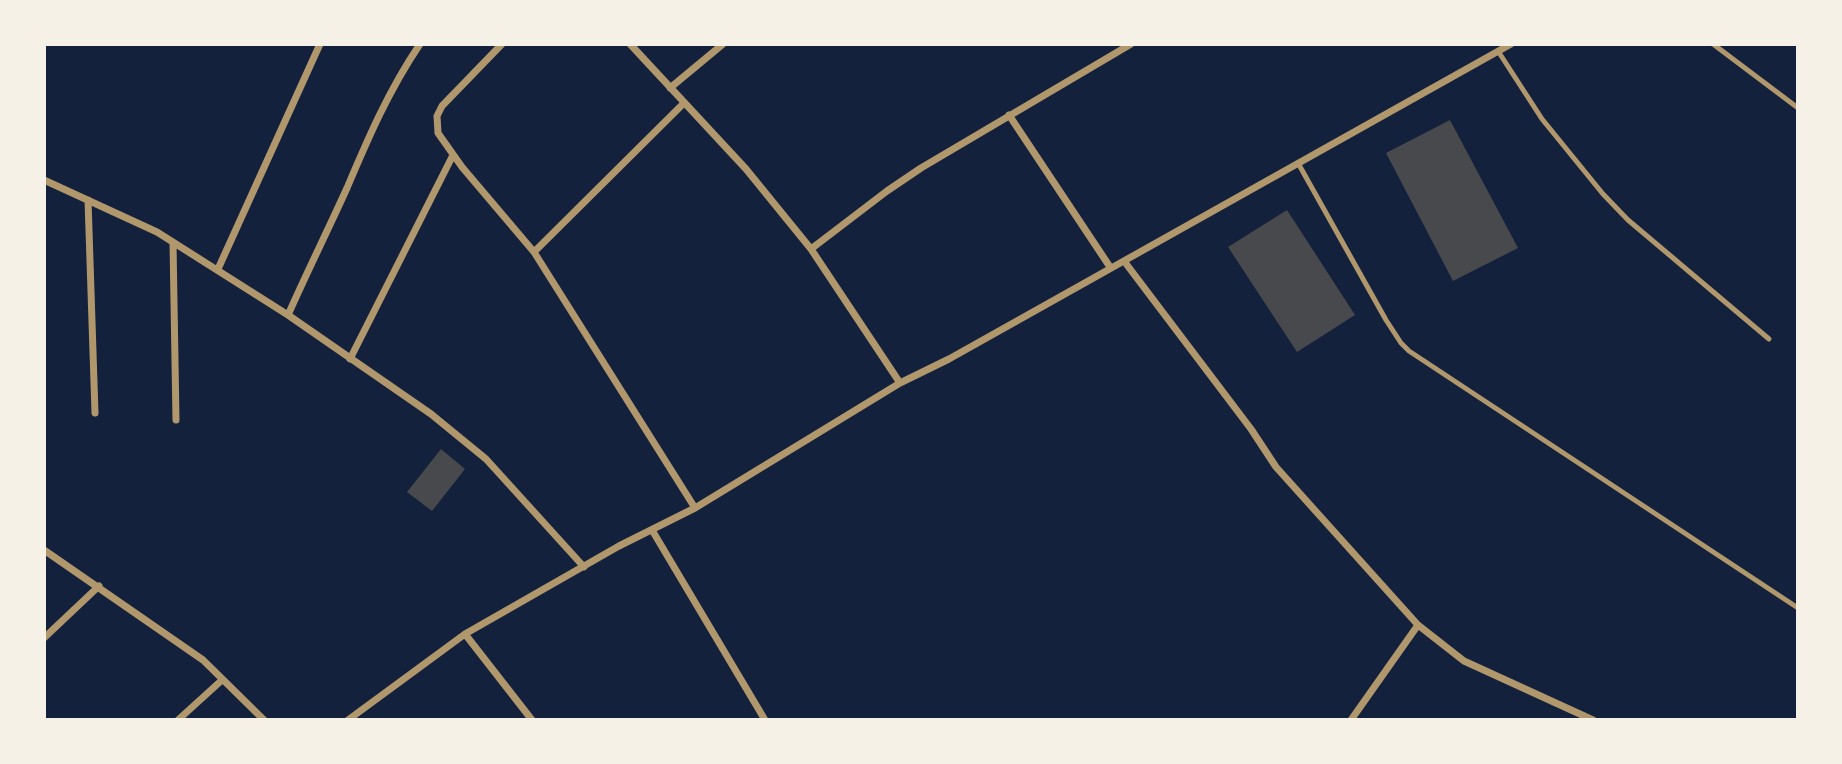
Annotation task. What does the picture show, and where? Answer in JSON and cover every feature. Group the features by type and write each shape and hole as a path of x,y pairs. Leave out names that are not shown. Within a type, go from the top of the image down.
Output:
{"street":[{"path":"218,269 320,44"},
{"path":"288,315 366,141 395,82 420,44"},
{"path":"502,44 442,106 438,116 438,133 453,155 534,252 695,508"},
{"path":"630,44 746,169 811,249 900,383"},
{"path":"670,88 723,44"},
{"path":"811,249 887,191 1009,115 1131,44"},
{"path":"348,720 465,634 695,508 900,383 948,359 1511,44"},
{"path":"534,252 684,103"},
{"path":"1009,115 1110,267"},
{"path":"350,359 453,155"},
{"path":"44,180 173,243 218,269 430,414 486,458 584,567"},
{"path":"88,200 95,413"},
{"path":"173,243 176,420"},
{"path":"1124,261 1276,467 1418,625 1464,661 1592,720"},
{"path":"652,530 765,720"},
{"path":"44,550 203,660 264,720"},
{"path":"44,638 99,586"},
{"path":"1351,720 1418,625"},
{"path":"465,634 532,720"},
{"path":"178,720 222,680"}],"lane":[{"path":"1713,44 1798,108"},
{"path":"1498,51 1542,119 1603,194 1628,220 1769,339"},
{"path":"1298,163 1391,327 1409,351 1798,608"}],"building":[{"path":"1450,120 1518,248 1453,281 1386,153"},
{"path":"1287,210 1355,315 1297,352 1228,247"},
{"path":"441,449 465,469 432,511 407,492"}]}
